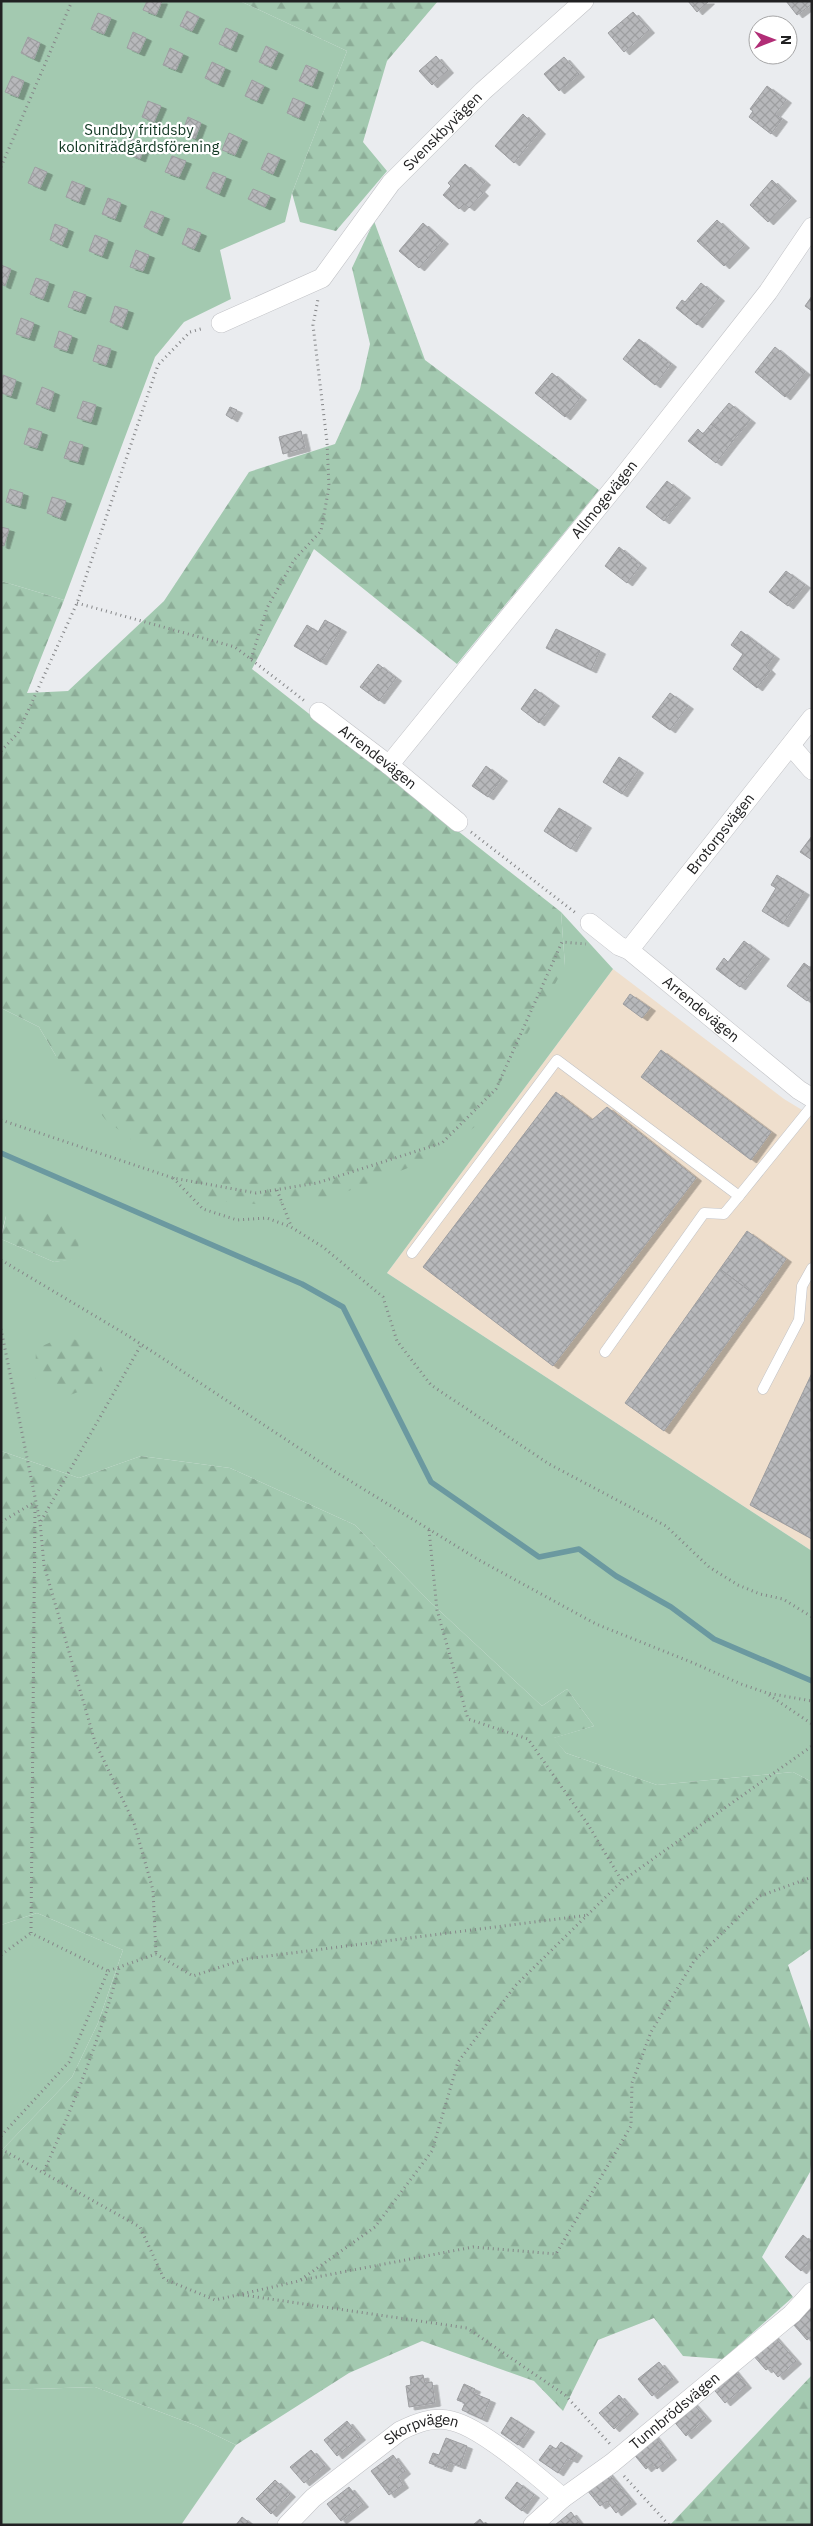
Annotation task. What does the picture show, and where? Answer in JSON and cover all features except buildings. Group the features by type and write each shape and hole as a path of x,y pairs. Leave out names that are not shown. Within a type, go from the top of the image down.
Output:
{"street":[{"name":"Svenskbyvägen","path":"322,278 390,183 483,91 584,1"},
{"name":"Allmogevägen","path":"389,765 621,479 768,292 812,227"},
{"path":"221,323 322,278"},
{"name":"Arrendevägen","path":"319,712 389,765 458,822"},
{"name":"Brotorpsvägen","path":"628,950 812,718"},
{"path":"791,746 812,770"},
{"name":"Arrendevägen","path":"590,923 619,946 628,950 799,1090 812,1098"},
{"name":"Tunnbrödsvägen","path":"533,2525 563,2498 621,2455 792,2314 812,2292"},
{"name":"Skorpvägen","path":"287,2525 313,2498 400,2431 412,2425 440,2419 453,2421 478,2433 563,2498"}],"lane":[{"path":"412,1252 557,1060 739,1196"},
{"path":"605,1352 704,1212 724,1214 812,1106"},
{"path":"763,1390 799,1320 802,1286 812,1268"}],"path":[{"path":"1,167 72,1"},
{"path":"251,659 268,608 294,560 321,531 329,487 327,442 313,325 322,278"},
{"path":"1,751 18,733 77,603 158,365 190,332 221,323"},
{"path":"77,603 236,647 319,712"},
{"path":"458,822 590,923"},
{"path":"1,1120 173,1178 256,1193 317,1183 442,1143 496,1089 562,942 591,944"},
{"path":"173,1178 203,1210 237,1220 267,1218 291,1227 323,1247 383,1297 398,1341 431,1385 549,1464 666,1526 709,1567 738,1585 760,1594 783,1598 812,1617"},
{"path":"277,1190 291,1227"},
{"path":"1,1260 141,1345 334,1471 480,1560 596,1624 741,1684 767,1693 812,1701"},
{"path":"1,1329 40,1522 44,1565 95,1742 134,1823 153,1890 156,1954"},
{"path":"40,1522 141,1345"},
{"path":"1,1522 36,1502"},
{"path":"31,1933 36,1502"},
{"path":"429,1529 437,1610 468,1719 528,1739 587,1823 622,1881"},
{"path":"767,1693 812,1724"},
{"path":"299,2281 375,2227 432,2151 458,2062 515,1986 622,1881 812,1746"},
{"path":"1,2149 44,2171 140,2227 164,2279 215,2300 299,2281 370,2269 474,2247 556,2254 631,2126 632,2083 652,2032 694,1960 760,1896 812,1877"},
{"path":"156,1954 193,1976 245,1959 589,1915"},
{"path":"1,1955 31,1933"},
{"path":"31,1933 108,1971 156,1954"},
{"path":"44,2171 77,2097 106,2018 119,1967"},
{"path":"1,2136 69,2062 108,1971"},
{"path":"239,2294 466,2328 565,2395 621,2455"},
{"path":"622,2474 669,2525"}],"shaded area":[{"path":"613,969 784,1099 812,1116 812,1551 387,1273"}],"green space":[{"name":"Sundby fritidsby koloniträdgårdsförening","path":"1,1 240,1 347,51 292,193 285,222 220,250 231,299 184,322 155,357 64,600 1,581"},
{"path":"240,1 438,1 387,61 363,142 387,171 336,231 300,222 292,193 347,51"},
{"path":"374,221 425,360 599,490 457,664 314,549 252,669 561,912 565,966 476,1126 431,1159 338,1195 269,1205 208,1200 105,1119 56,1056 39,1027 1,1008 1,581 64,600 27,693 68,691 164,601 249,472 335,444 360,389 370,344 352,268"},
{"path":"561,912 613,969 387,1273 812,1551 812,1782 793,1772 657,1785 566,1753 553,1738 594,1726 567,1689 542,1706 428,1600 355,1525 230,1468 141,1456 79,1478 1,1451 1,1239 54,1262 79,1258 6,1216 1,1235 1,1008 39,1027 56,1056 565,966"},
{"path":"51,1208 78,1227 79,1259 54,1262 1,1239 6,1216 25,1210"},
{"path":"66,1335 94,1349 107,1382 64,1397 35,1378 36,1349"},
{"path":"1,1451 79,1478 141,1456 230,1468 355,1525 428,1600 542,1706 567,1689 594,1726 554,1738 566,1753 657,1785 793,1772 812,1782 812,1948 788,1965 812,2034 812,2156 810,2172 762,2257 793,2297 723,2359 683,2356 654,2318 598,2340 563,2411 534,2381 422,2341 349,2373 236,2445 197,2426 95,2387 1,2390 1,2151 72,2077 98,2023 123,1950 37,1913 1,1925"},
{"path":"37,1913 123,1950 98,2023 72,2077 1,2151 1,1925"},
{"path":"812,2375 811,2525 670,2525"},
{"path":"95,2387 197,2426 236,2445 181,2525 1,2525 1,2390"}],"waterway":[{"path":"1,1153 302,1284 343,1307 431,1482 539,1557 579,1549 616,1576 671,1607 714,1639 812,1681"}]}
